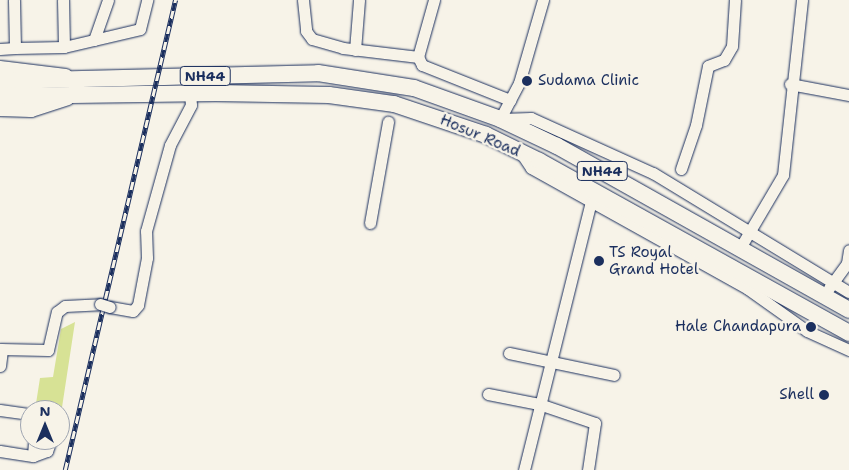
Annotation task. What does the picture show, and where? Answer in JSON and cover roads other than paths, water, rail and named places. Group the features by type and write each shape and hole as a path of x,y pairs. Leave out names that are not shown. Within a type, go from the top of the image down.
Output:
{"highway":[{"name":"Hosur Road","path":"2,89 73,78 328,74 397,84 500,118 740,248 829,289 849,310"},
{"name":"Hosur Road","path":"2,89 68,98 190,93 328,95 394,104 444,119 521,153 849,334"}],"street":[{"path":"14,0 14,48"},
{"path":"63,0 64,47"},
{"path":"94,40 108,0"},
{"path":"0,49 64,47 140,29 147,0"},
{"path":"303,0 306,31 312,39 355,50 418,57"},
{"path":"355,50 359,0"},
{"path":"434,0 418,57 422,65 510,100"},
{"path":"543,0 510,100 500,118 531,118 601,148 752,231 829,289 849,292"},
{"path":"681,169 696,125 708,66 724,60 732,46 735,0"},
{"path":"740,248 752,231 783,175 790,84 802,0"},
{"path":"790,84 849,94"},
{"path":"0,366 1,349 48,350 57,312 65,306 105,306 124,312 138,305 147,258 146,231 170,145 190,105 190,93"},
{"path":"370,223 388,122"},
{"path":"521,153 531,168 748,289 807,331 849,350"},
{"path":"524,470 548,363 591,201"},
{"path":"829,289 847,263 849,250"},
{"path":"509,354 614,375"},
{"path":"488,394 539,404 595,423 588,470"},
{"path":"0,410 20,413"},
{"path":"33,450 33,456"},
{"path":"0,451 33,456 48,450"}],"railway":[{"path":"65,470 175,0"}],"place":[{"name":"Sudama Clinic","path":"527,81"},
{"name":"TS Royal Grand Hotel","path":"599,261"},
{"name":"Hale Chandapura","path":"811,327"},
{"name":"Shell","path":"824,395"}]}
